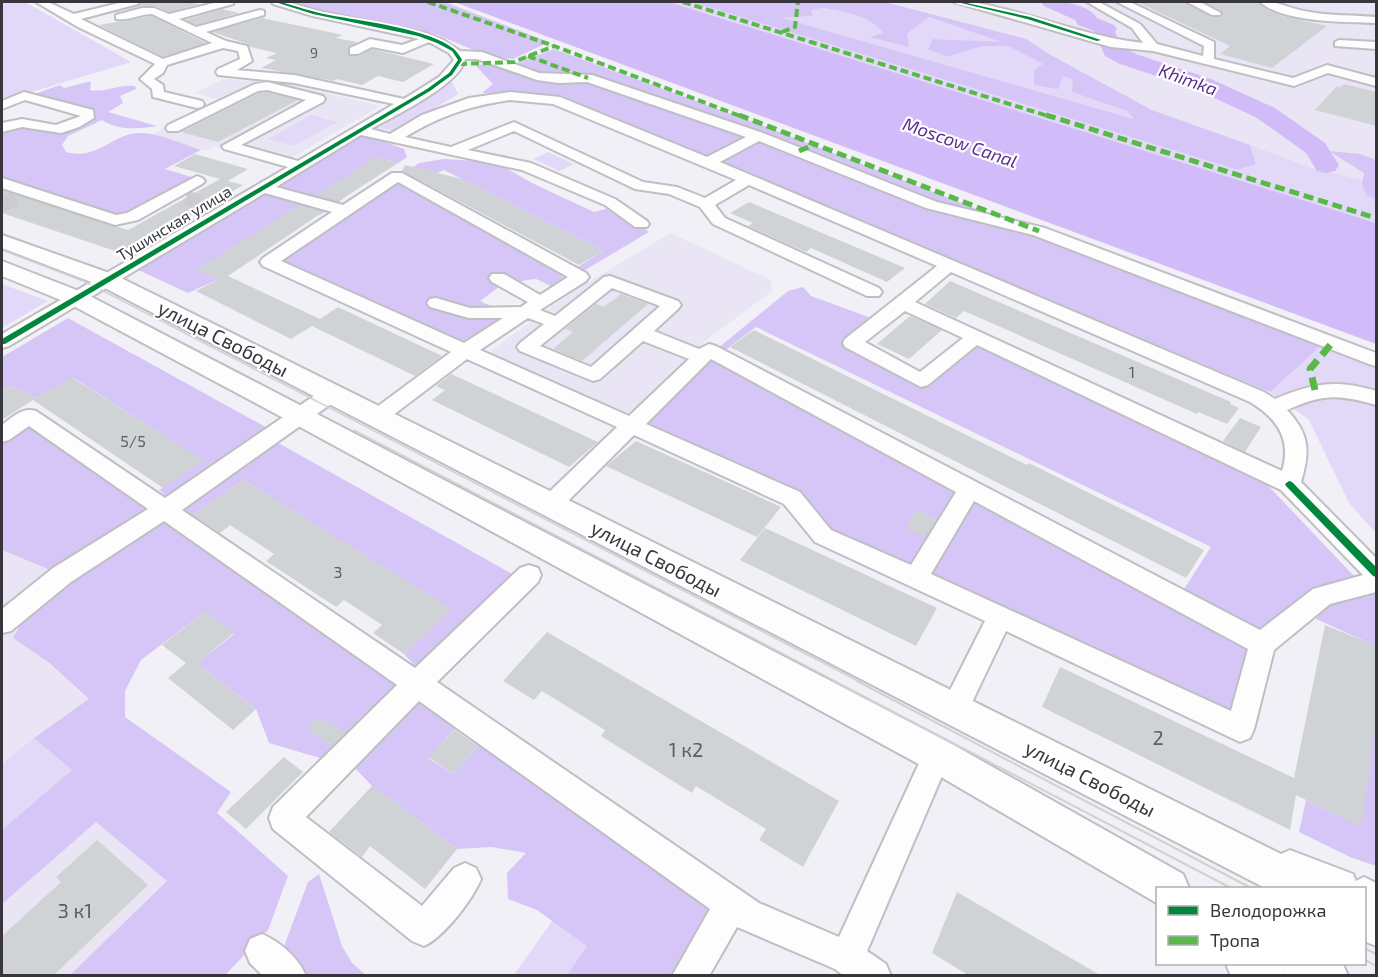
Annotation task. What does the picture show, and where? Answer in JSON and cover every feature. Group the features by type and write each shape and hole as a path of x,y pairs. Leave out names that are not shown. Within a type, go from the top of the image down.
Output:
{"main road":[{"name":"улица Свободы","path":"2,241 107,280 1304,887"},
{"name":"улица Свободы","path":"2,268 76,298 300,416 937,755 1016,798 1094,847 1167,887"},
{"path":"1215,842 1336,887"},
{"path":"1094,847 1156,894"},
{"path":"1251,965 1265,975"},
{"path":"1308,965 1326,975"}],"street":[{"path":"41,2 82,25 162,63 222,44"},
{"path":"72,18 134,2"},
{"path":"168,18 229,2"},
{"path":"278,2 312,13 430,38 446,45 459,55 478,55 537,76 558,79 588,78 758,136 932,205 1039,231 1377,360"},
{"path":"959,2 1028,18 1105,41 1154,47 1294,82 1327,69 1377,82"},
{"path":"1092,2 1136,26 1154,47"},
{"path":"1122,2 1210,44 1208,60"},
{"path":"1192,2 1216,13"},
{"path":"1265,2 1300,14 1377,20"},
{"path":"120,17 142,11 154,11 222,44 243,49 246,61 222,72 294,79 406,103"},
{"path":"195,31 260,13"},
{"path":"354,51 370,43 403,49 430,38"},
{"path":"1339,44 1377,46"},
{"path":"434,52 446,45"},
{"name":"Тушинская улица","path":"2,342 406,103 455,69 460,60 459,55"},
{"path":"162,63 159,70 146,79 158,88 158,94 197,104"},
{"path":"173,128 255,88 267,86 318,99 229,146 301,166"},
{"path":"2,105 24,96 88,113 87,118 66,128 52,130 24,122 2,128"},
{"path":"392,139 427,118 474,101 510,96 533,96 555,100 748,179 1257,397 1287,422 1297,450 1289,484"},
{"path":"453,151 514,126 640,186 672,190 706,204 719,221 873,292"},
{"path":"361,131 526,166 610,202 641,224"},
{"path":"707,163 758,136"},
{"path":"378,417 466,350 580,277 398,176 269,261 466,350 631,426 792,498 823,536 1240,729 1262,644 1322,596 1377,582"},
{"path":"706,204 748,179"},
{"path":"2,183 25,194 115,220 132,217 180,196 198,181"},
{"path":"264,188 345,210"},
{"path":"209,205 226,210"},
{"path":"949,265 852,343 921,381 976,337"},
{"path":"833,274 839,294 848,298"},
{"path":"498,278 557,323"},
{"path":"610,281 672,305 641,333 593,375 527,347 610,281"},
{"path":"436,303 469,313 535,307"},
{"path":"903,303 1289,484 1377,573"},
{"path":"641,333 701,357"},
{"path":"550,505 709,350 1262,644"},
{"path":"1273,408 1315,390 1332,387 1377,398"},
{"path":"2,623 62,575 166,509 332,394"},
{"path":"2,435 30,416 747,915 860,966 937,755"},
{"path":"916,578 970,489"},
{"path":"465,879 424,929 284,818 529,575"},
{"path":"954,710 1000,617"},
{"path":"689,975 732,904"},
{"path":"262,951 289,975"}],"shaded area":[{"path":"2,2 25,2 131,62 2,101"},
{"path":"287,2 445,2 549,42 513,59 490,57 438,35 323,13"},
{"path":"669,2 692,2 1238,170 1256,164 1250,145 1312,168 1376,183 1376,223"},
{"path":"692,2 885,2 1027,39 1047,53 1152,110 1250,145 1256,164 1238,170","holes":["823,8 863,18 883,33 869,37 909,47 907,34 929,17 1001,42 933,39 928,49 947,57 983,46 1008,46 1043,64 1034,70 1034,85 1058,89 1063,76 1073,80 1072,92 1127,111 1133,119 782,18 813,16 811,10"]},
{"path":"885,2 1376,2 1376,183 1312,168 1152,110 1047,53 1027,39"},
{"path":"823,8 864,18 884,34 870,36 909,46 907,34 929,17 1004,43 934,39 947,57 983,46 1008,46 1074,80 1073,92 1127,111 1133,120 781,18 813,16 811,10"},
{"path":"554,49 764,126 1323,344 1270,392 558,98 519,92 482,93 493,84 475,65 518,63"},
{"path":"224,79 283,83 381,106 279,165 215,147 207,151 150,135 220,100 195,93"},
{"path":"91,82 90,90 96,91 135,86 136,89 120,96 123,103 108,112 157,126 128,128 115,126 102,120 68,136 62,145 66,152 88,153 132,134 157,135 201,150 165,169 195,178 129,215 117,216 2,179 2,130 22,125 62,131 91,119 32,95 60,85 64,88"},
{"path":"452,82 458,94 396,132 379,128"},
{"path":"311,115 337,122 294,146 268,139"},
{"path":"364,134 404,149 407,157 398,163 376,157 322,193 343,199 320,215 296,208 197,270 219,279 188,293 136,269"},
{"path":"1329,151 1360,154 1376,160 1376,199 1367,196 1362,184 1364,173"},
{"path":"548,152 574,164 559,171 533,159"},
{"path":"444,159 476,161 506,168 594,212 613,207 649,232 580,273 573,270 603,251 444,170 420,180 403,174 419,163"},
{"path":"397,179 556,268 563,278 551,286 536,279 499,287 480,301 500,310 500,322 465,344 277,260"},
{"path":"671,233 771,280 772,291 705,341 631,412 618,414 492,358 491,350 578,288"},
{"path":"2,284 48,301 2,328"},
{"path":"803,287 811,296 874,319 845,344 924,387 978,343 1256,473 1354,576 1313,587 1256,634 1181,594 1211,547 756,327 724,351 718,348 788,291"},
{"path":"68,318 273,431 172,501 159,490 203,461 74,378 36,398 10,386 2,392 2,357"},
{"path":"1323,344 1376,364 1376,533 1349,503 1309,420 1270,392"},
{"path":"711,355 961,490 914,570 831,533 798,494 642,424"},
{"path":"27,422 158,510 55,572 2,550 2,438"},
{"path":"273,440 516,576 421,672 404,654 451,609 243,480 192,516 179,506"},
{"path":"974,496 1252,646 1232,720 927,578"},
{"path":"162,518 403,686 330,761 269,743 256,709 197,663 234,634 205,612 141,660 125,691 125,717 231,792 217,813 288,876 268,930 225,975 70,975 167,881 96,822 2,904 2,830 72,770 34,738 89,699 48,662 13,638 28,612"},
{"path":"2,550 65,576 48,663 288,876 268,930 226,975 2,975"},
{"path":"1376,590 1376,646 1316,619 1329,603"},
{"path":"417,699 457,727 428,758 453,774 481,743 712,912 673,975 567,975 587,946 537,910 508,899 507,873 526,853 492,847 457,849 372,786 353,766"},
{"path":"1376,716 1376,866 1350,857 1299,832 1306,800 1360,826"},
{"path":"34,738 72,770 2,830 2,764"},
{"path":"319,874 342,946 352,963 366,975 308,975 283,949 308,882"},
{"path":"553,920 587,946 567,975 513,976"}],"water":[{"name":"Moscow Canal","path":"454,2 669,2 1376,223 1376,344"}],"building":[{"path":"141,2 199,4 169,12 155,6 142,6 112,13 139,6"},
{"path":"1137,2 1185,2 1212,17 1220,17 1223,12 1204,2 1258,2 1269,11 1283,16 1327,26 1272,68 1220,54 1230,46"},
{"path":"222,9 239,13 196,25 185,20"},
{"path":"152,16 206,43 163,57 99,25"},
{"path":"262,18 343,35 336,38 357,42 348,48 350,56 359,56 372,49 434,64 403,82 378,76 362,85 337,79 334,81 261,68 276,60 266,58 277,53 250,47 248,44 212,32"},
{"path":"1344,84 1377,92 1377,126 1315,110 1337,86 1341,87"},
{"path":"267,92 298,100 218,142 181,132 259,93"},
{"path":"195,154 248,169 228,181 243,185 124,254 2,213 2,190 128,230 220,179 174,166"},
{"path":"376,157 398,163 339,201 316,195"},
{"path":"405,165 462,179 603,251 579,265 402,171"},
{"path":"749,202 905,268 887,282 811,248 806,252 748,226 753,223 730,213"},
{"path":"300,205 323,212 228,276 320,319 338,307 442,356 415,376 312,326 291,339 196,291 219,279 196,270"},
{"path":"950,281 1231,402 1230,404 1239,408 1227,424 1198,412 1197,414 964,311 956,318 925,304"},
{"path":"621,294 648,304 582,361 553,349 573,332 565,329 596,304 604,307"},
{"path":"910,316 942,330 909,359 877,344"},
{"path":"754,330 1204,550 1186,578 730,347"},
{"path":"451,374 598,442 569,467 432,400 445,390 436,386"},
{"path":"73,378 204,461 163,488 33,400 2,420 2,392 10,386 36,398"},
{"path":"1240,418 1261,427 1245,452 1223,441"},
{"path":"636,441 781,507 757,537 606,466"},
{"path":"243,480 452,609 404,654 373,633 382,625 344,600 336,607 266,561 274,554 230,525 220,533 193,515"},
{"path":"916,510 937,519 925,537 905,528"},
{"path":"765,528 937,608 916,646 740,560"},
{"path":"205,612 234,633 197,663 256,709 233,730 168,678 186,663 162,645"},
{"path":"1325,625 1377,646 1377,716 1361,827 1296,795 1290,830 1042,707 1060,667 1294,778"},
{"path":"547,632 839,801 803,867 759,840 766,829 750,819 696,786 692,793 601,736 605,730 542,691 534,700 503,681"},
{"path":"319,716 345,733 332,746 306,728"},
{"path":"455,730 478,746 453,774 428,757"},
{"path":"284,757 303,772 246,829 226,812"},
{"path":"372,786 457,849 425,889 370,846 362,857 329,832"},
{"path":"97,840 148,885 54,975 2,975 2,936 61,882 56,877"},
{"path":"957,892 1100,975 968,975 932,953"}],"waterway":[{"name":"Khimka","path":"1051,2 1087,18 1085,21 1107,29 1104,31 1113,51 1128,59 1203,84 1266,113 1316,148 1326,165"}],"tunnel":[{"path":"2,205 21,195"},
{"path":"186,198 209,205"}],"tram line":[{"path":"2,250 83,281 113,296 860,682"},
{"path":"354,430 837,682"},
{"path":"834,681 1229,887"},
{"path":"857,681 1249,887"},
{"path":"1366,949 1376,954"},
{"path":"1366,960 1376,966"}],"marked path":[{"path":"428,2 554,46"},
{"path":"683,2 1376,218"},
{"path":"782,32 795,27 798,2"},
{"path":"459,64 514,62 554,46 853,158 1039,231"},
{"path":"528,56 588,78"},
{"path":"799,151 814,145"},
{"path":"1315,390 1310,369 1332,343"}],"cycle path":[{"path":"2,342 429,90 450,74 460,60 453,50 420,35 318,14 277,2"},
{"path":"959,2 1028,18 1099,40"},
{"path":"1289,484 1376,573"}]}
